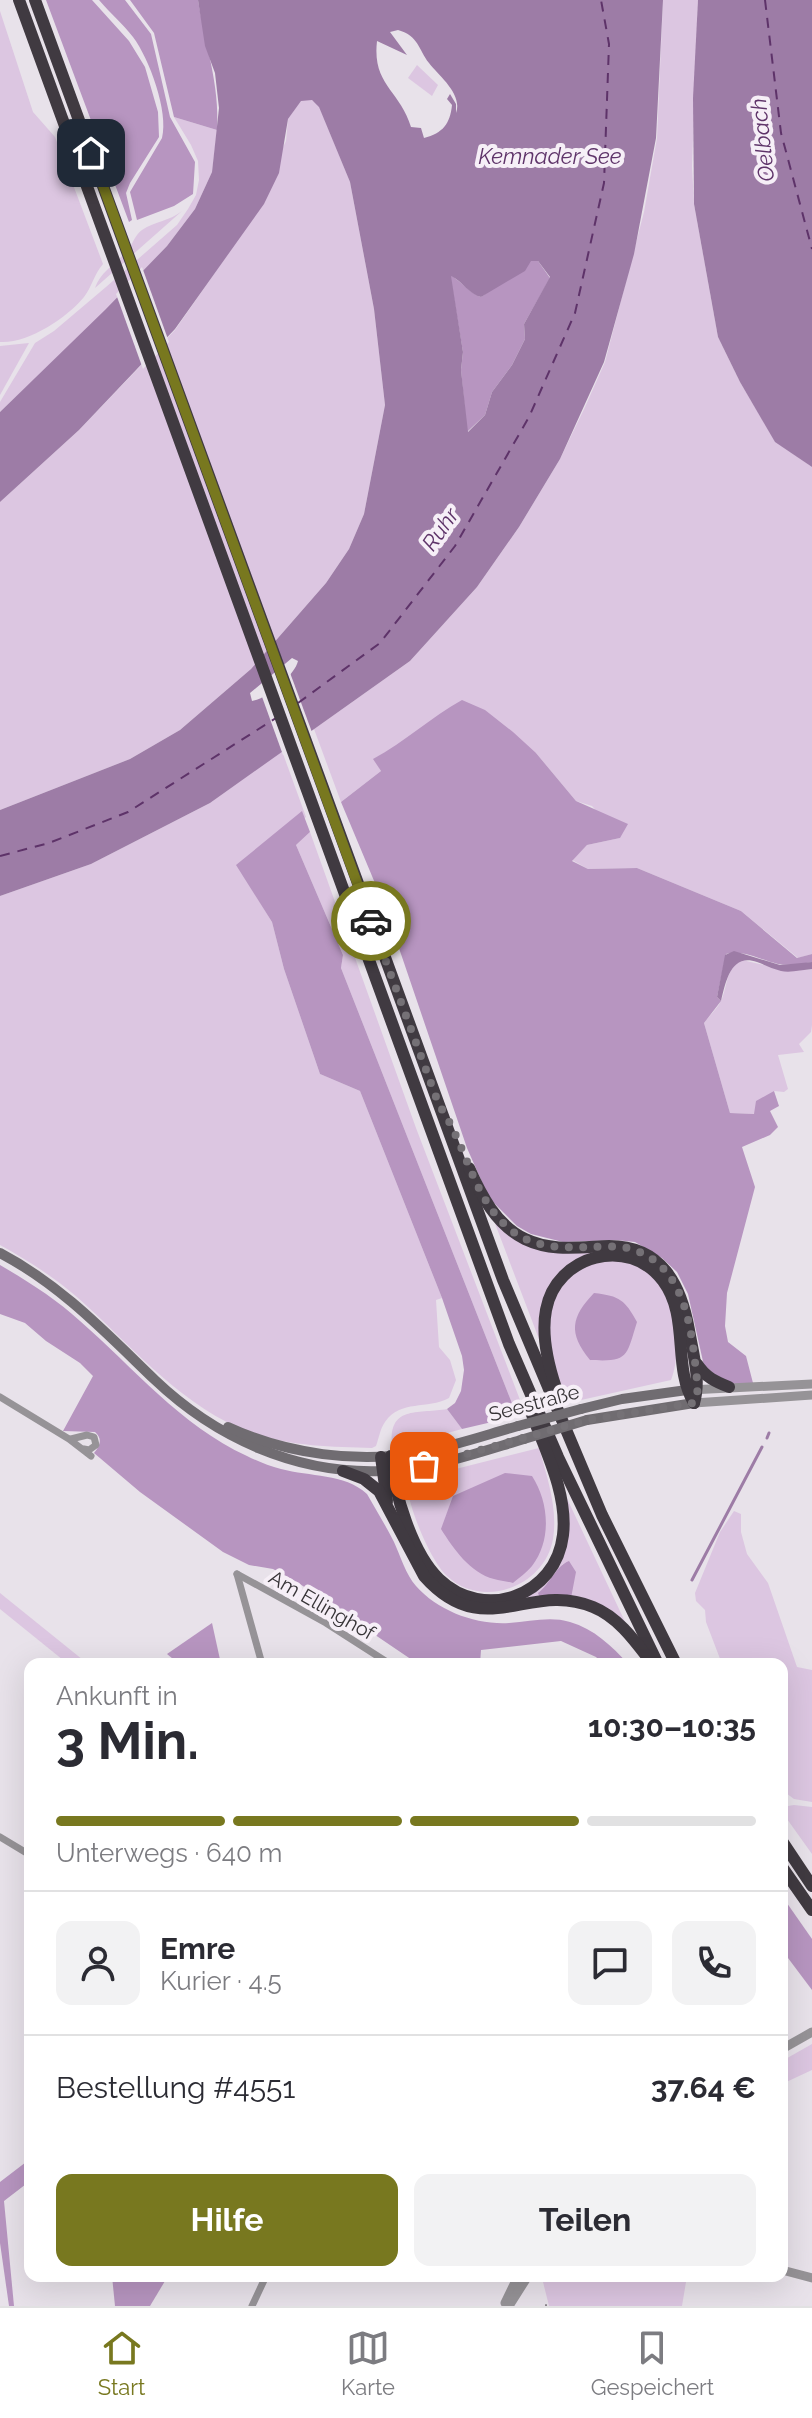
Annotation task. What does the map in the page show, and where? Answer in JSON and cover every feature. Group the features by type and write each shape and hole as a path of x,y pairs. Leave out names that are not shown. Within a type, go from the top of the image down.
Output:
{"highway":[{"path":"19,0 509,1344 652,1658"},
{"path":"35,0 503,1280 586,1479 673,1658"},
{"path":"439,1105 453,1125 485,1200 511,1230 522,1238 550,1247 610,1246 633,1249 664,1269 682,1297 695,1362 692,1390"},
{"path":"586,1479 551,1374 546,1338 549,1300 560,1278 570,1269 590,1259 619,1255 644,1263 654,1270 672,1295 678,1313 694,1403"},
{"path":"387,1471 418,1546 428,1565 447,1586 481,1601 507,1600 527,1592 548,1574 555,1563 563,1535 562,1507 556,1478 516,1373 509,1344"},
{"path":"695,1362 714,1381 729,1387"},
{"path":"386,1456 388,1504"},
{"path":"343,1471 373,1485 388,1504 424,1576 456,1602 496,1610 548,1601 572,1601 593,1607 627,1631 650,1658"},
{"path":"788,1850 812,1886"},
{"path":"788,1876 812,1910"}],"main road":[{"name":"Seestraße","path":"0,1253 63,1293 181,1401 213,1426 258,1449 343,1471 387,1471 459,1458 587,1420 694,1403"},
{"name":"Seestraße","path":"181,1401 258,1439 325,1454 386,1456 420,1452 636,1397 692,1390"}],"street":[{"name":"Seestraße","path":"692,1390 812,1384"},
{"name":"Seestraße","path":"694,1403 812,1395"},
{"path":"0,1397 91,1456"},
{"path":"69,1439 87,1435 94,1437 96,1445 89,1450 84,1449"},
{"name":"Am Ellinghof","path":"260,1658 237,1574 326,1623 381,1658"},
{"path":"0,1837 24,1851"},
{"path":"788,2046 812,2032"},
{"path":"788,2272 812,2278"},
{"path":"252,2306 263,2282"},
{"path":"506,2306 516,2282"},
{"path":"506,2306 524,2282"}],"shaded area":[{"path":"46,0 92,0 129,41 145,67 158,112 159,137 126,193 132,220 129,222"},
{"path":"99,0 125,0 151,34 170,117 195,162 193,194 174,206 137,220 130,192 162,138 163,114 151,71 139,46"},
{"path":"130,0 198,0 214,81 217,130 174,117 154,33"},
{"path":"663,0 698,0 692,166 694,204 718,337 775,441 812,467 812,954 798,958 741,911 637,868 588,869 572,860 587,845 620,838 592,806 576,801 536,753 391,749 374,759 381,771 341,802 314,729 410,661 477,587 519,527 560,459 585,407 605,362 644,212 657,138"},
{"path":"0,11 33,112 55,137 103,264 84,297 68,313 46,328 11,342 0,342"},
{"path":"417,65 438,85 432,96 408,78"},
{"path":"301,100 312,100 319,106 350,182 374,309 385,405 364,514 349,549 326,583 251,669 180,730 130,759 0,810 0,502 79,430 175,330 237,241 286,141 288,119"},
{"path":"174,117 217,130 212,172 195,209 167,246 106,310 0,412 0,402 35,343 54,331 177,225 188,209 196,195 198,161"},
{"path":"182,211 95,288 140,232"},
{"path":"530,261 538,261 550,278 524,324 525,339 512,365 492,392 485,415 467,432 461,370 463,352 450,275 481,297"},
{"path":"29,343 0,395 0,346"},
{"path":"462,700 485,710 513,732 536,753 576,801 628,824 620,838 587,845 572,861 588,869 637,868 741,911 797,958 812,954 812,962 786,965 745,954 726,954 717,997 721,1001 704,1023 730,1113 754,1114 756,1101 774,1091 779,1106 770,1111 778,1127 770,1135 742,1147 755,1187 727,1293 725,1326 728,1342 746,1356 753,1383 729,1385 704,1366 688,1294 677,1272 662,1258 635,1242 563,1242 531,1234 517,1226 489,1198 467,1148 385,907 341,802 381,771 373,759"},
{"path":"282,751 306,817 237,865 272,922 284,969 320,1074 360,1091 442,1298 436,1300 439,1347 450,1360 456,1380 449,1398 406,1407 391,1415 383,1425 376,1446 372,1448 321,1446 270,1439 215,1416 172,1385 68,1290 0,1245 0,896 91,864 210,803"},
{"path":"302,811 310,832 296,845 343,955 341,968 517,1416 462,1429 447,1409 455,1403 461,1391 464,1370 442,1298 360,1091 320,1074 284,969 272,922 236,865"},
{"path":"310,832 416,1128 525,1413 517,1416 341,968 343,955 296,845"},
{"path":"742,960 791,971 812,969 811,1032 799,1044 804,1052 778,1055 788,1089 784,1092 774,1091 754,1114 730,1113 704,1023 721,1001 733,968"},
{"path":"491,1213 522,1239 609,1247 663,1280 619,1254 560,1277 545,1339 539,1339"},
{"path":"630,1260 658,1279 672,1303 677,1344 671,1380 563,1404 552,1372 548,1311 558,1285 591,1261"},
{"path":"0,1265 61,1305 179,1412 223,1443 268,1465 337,1479 358,1487 367,1494 412,1581 435,1603 458,1615 484,1622 547,1619 570,1622 602,1639 622,1658 597,1658 561,1641 481,1650 480,1658 409,1658 297,1582 273,1569 249,1565 223,1552 140,1492 94,1453 100,1442 95,1432 63,1431 93,1376 25,1323 0,1314"},
{"path":"594,1293 621,1300 637,1322 628,1350 619,1358 590,1360 578,1342 577,1318"},
{"path":"447,1409 462,1429 400,1446 392,1443 392,1431 401,1417"},
{"path":"539,1448 554,1516 553,1539 548,1555 538,1569 510,1588 494,1592 462,1586 447,1576 434,1559 416,1521 407,1487 411,1481 424,1477"},
{"path":"505,1473 532,1476 542,1497 546,1521 543,1545 538,1556 513,1583 485,1576 470,1566 441,1529 453,1496"},
{"path":"563,1490 627,1626 571,1598 563,1564 547,1587 539,1592 540,1598 513,1604 557,1563"},
{"path":"734,1511 741,1514 741,1532 747,1554 768,1583 797,1667 812,1670 812,1802 794,1799 788,1794 788,1658 720,1658 706,1622 705,1610 696,1601 695,1593 720,1532"},
{"path":"569,1561 576,1572 571,1598 540,1598 538,1593"},
{"path":"0,1593 81,1658 61,1658 0,1609"},
{"path":"212,1623 220,1658 172,1658 167,1654"},
{"path":"788,1806 812,1807 812,1854 788,1820"},
{"path":"788,1905 812,1939 812,1990 788,1958"},
{"path":"812,2044 812,2070 788,2081 788,2058"},
{"path":"24,2164 24,2186 4,2201 14,2306 9,2306 0,2243 0,2182"},
{"path":"113,2282 164,2282 150,2306 115,2306"},
{"path":"543,2282 686,2282 682,2306 549,2306"}],"water":[{"name":"Kemnader See","path":"198,0 663,0 656,138 634,254 604,362 560,459 519,527 477,587 410,661 210,803 91,864 0,896 0,810 130,759 180,730 251,669 326,583 349,549 364,514 385,405 374,309 350,182 319,107 312,100 301,101 288,119 279,173 264,204 175,329 79,430 0,502 0,412 167,246 195,209 212,172 219,108 215,73 205,46","holes":["398,30 414,39 456,99 457,106 456,113 456,104 450,94 447,99 452,105 447,122 441,130 424,138 421,128 411,127 379,68 377,41 407,55 390,32","531,261 538,261 550,277 524,324 525,339 512,365 492,392 485,415 468,432 461,370 463,352 451,276 481,297 525,271","292,658 298,661 292,673 272,691 252,701 250,693"]},
{"name":"Oelbach","path":"698,0 812,0 812,467 775,442 718,337 694,204 693,98"},
{"path":"734,951 780,965 812,962 812,969 785,972 757,962 741,961 731,971 721,1001 717,997 725,955"}],"pier":[{"path":"142,267 169,342 143,369 116,294"},
{"path":"289,670 313,735 283,755 261,694"}],"waterway":[{"path":"767,1438 769,1433"},
{"path":"692,1580 762,1447"}],"ferry route":[{"path":"298,703 380,643 455,546 529,417 575,313 604,183 609,44 601,0"},
{"path":"765,0 781,133 812,249"},
{"path":"0,856 49,843 128,812 276,718"}],"way so far":[{"path":"371,921 439,1105 453,1125 485,1200 511,1230 534,1243 560,1248 610,1246 633,1249 664,1269 677,1286 686,1311 698,1389 694,1403 587,1420 424,1466"}],"route":[{"path":"91,153 371,921"}],"water label":[{"name":"Ruhr","path":"440,529"}]}
